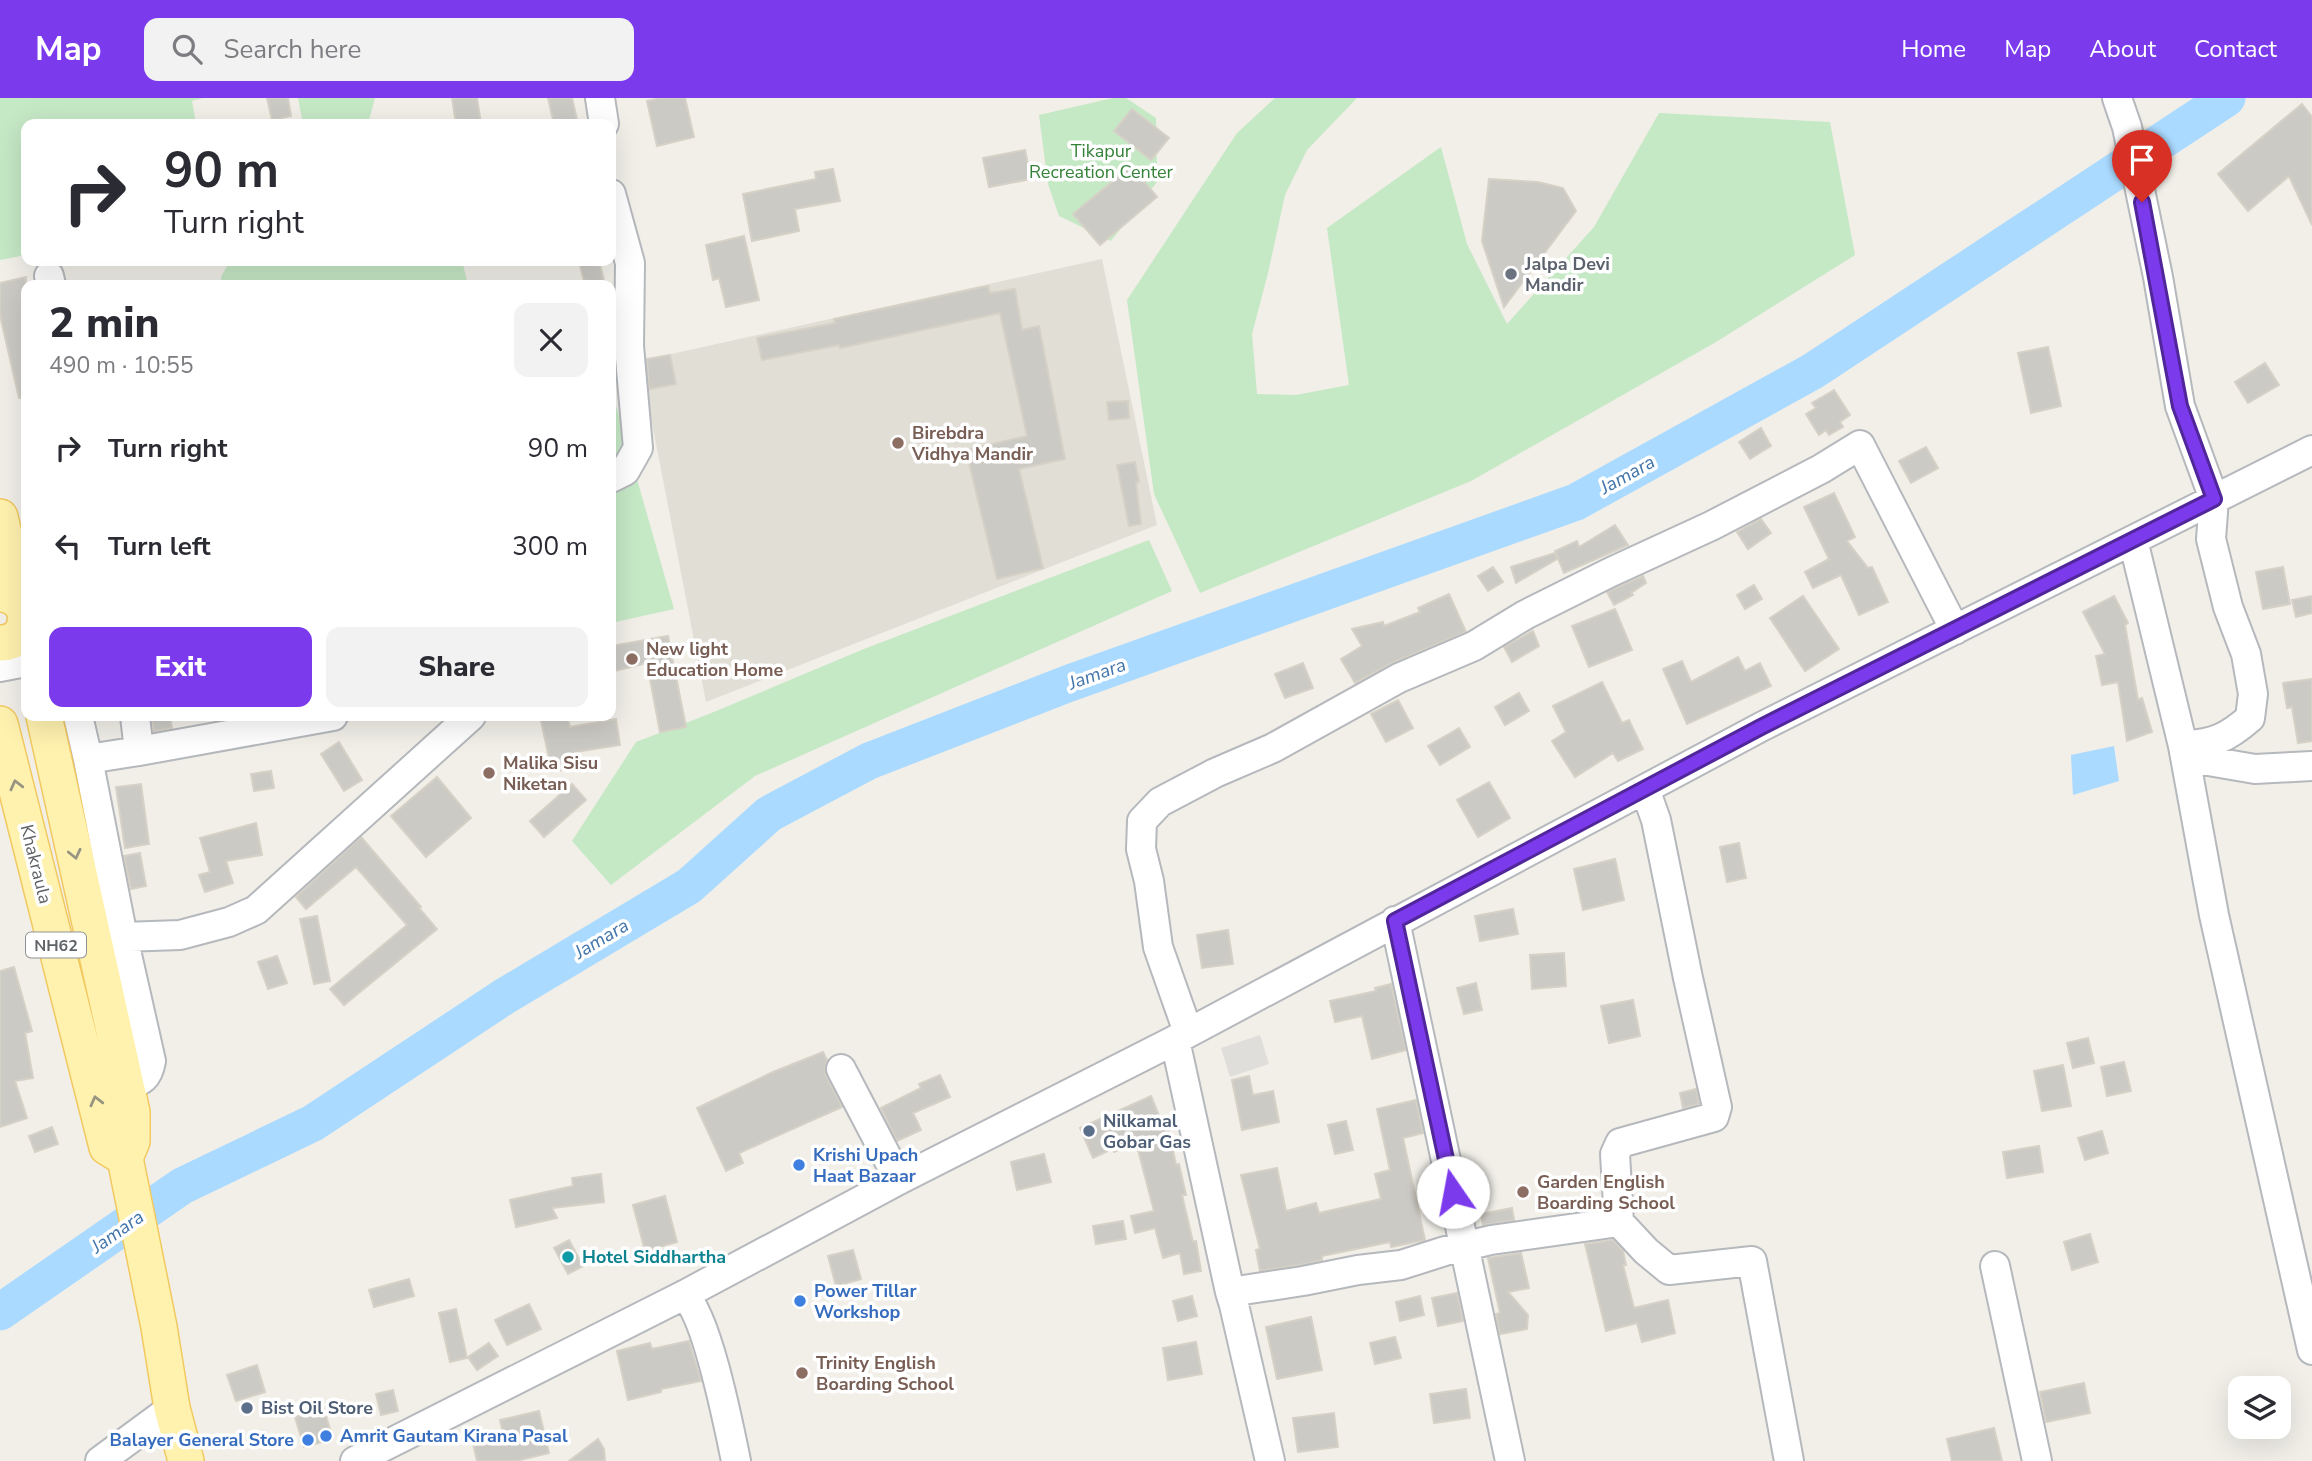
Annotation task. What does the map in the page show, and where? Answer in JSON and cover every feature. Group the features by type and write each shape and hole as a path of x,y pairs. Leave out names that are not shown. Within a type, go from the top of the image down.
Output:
{"main road":[{"path":"0,517 17,617"},
{"name":"NH62","path":"45,721 131,1112 132,1141 126,1165 159,1327 172,1408 186,1461"},
{"name":"Khakraula","path":"0,724 107,1147 126,1165"}],"street":[{"path":"600,98 603,119"},
{"path":"2117,98 2127,127 2158,277 2180,406 2214,499 2211,539 2228,607 2246,654 2253,694 2250,718 2234,732 2184,752"},
{"path":"616,212 630,263 629,345 638,448 625,471 616,476"},
{"path":"1270,1461 1230,1292 1181,1036 1158,947 1149,881 1141,849 1142,821 1160,802 1215,773 1273,748 1399,678 1474,646 1525,615 1711,526 1860,445 1955,630"},
{"path":"355,1461 396,1451 899,1180 1181,1036 1761,727 2312,450"},
{"path":"2133,540 2184,752 2214,915 2312,1350"},
{"path":"0,667 21,663"},
{"path":"80,721 150,1061 149,1074 141,1082 126,1087"},
{"path":"136,721 139,751"},
{"path":"88,759 305,721"},
{"path":"123,937 180,935 229,922 256,910 465,721"},
{"path":"2184,752 2255,769 2312,766"},
{"path":"1645,789 1656,820 1682,953 1717,1107 1714,1117 1620,1143 1615,1154 1619,1222 1646,1251 1669,1270 1752,1261 1789,1461"},
{"path":"1395,921 1510,1461"},
{"path":"841,1069 899,1180"},
{"path":"1230,1292 1401,1265 1465,1245 1619,1222"},
{"path":"1995,1266 2037,1461"},
{"path":"684,1295 691,1301 700,1322 720,1387 736,1461"},
{"path":"100,1461 172,1408"}],"shaded area":[{"name":"Birebdra Vidhya Mandir","path":"1102,259 1157,525 706,702 640,361"},
{"path":"1260,1035 1269,1064 1230,1077 1221,1048"}],"green space":[{"path":"0,98 203,98 192,101 195,119 21,119 21,256 0,260"},
{"path":"298,98 375,98 369,119 302,119"},
{"name":"Tikapur Recreation Center","path":"1113,98 1126,98 1156,118 1157,182 1111,241 1059,216 1048,184 1039,115"},
{"path":"1275,98 1357,98 1307,150 1285,195 1252,334 1257,394 1296,395 1349,385 1327,228 1441,147 1467,244 1507,324 1594,227 1659,113 1830,122 1855,255 1716,342 1471,481 1200,593 1154,494 1127,300 1237,133"},
{"path":"227,266 463,266 467,280 221,280"},
{"path":"616,406 674,609 616,622"},
{"path":"1149,540 1172,591 755,776 611,885 572,841 636,742 864,649"}],"water":[{"path":"2114,746 2119,781 2073,795 2071,755"}],"building":[{"path":"267,98 288,98 291,116 272,119"},
{"path":"452,98 477,98 480,119 455,119"},
{"path":"548,98 572,98 577,119 553,119"},
{"path":"685,98 694,137 657,146 647,101"},
{"path":"2302,104 2312,117 2312,225 2289,176 2248,211 2218,174"},
{"path":"1132,109 1169,138 1151,160 1114,131"},
{"path":"1025,150 1031,179 989,187 983,158"},
{"path":"1131,166 1157,197 1100,245 1073,214"},
{"path":"833,169 840,201 795,209 799,231 752,241 743,194 816,179 815,172"},
{"name":"Jalpa Devi Mandir","path":"1489,179 1538,182 1563,188 1576,211 1504,307 1482,241"},
{"path":"744,236 759,300 726,307 719,278 713,280 706,245"},
{"path":"580,266 600,266 604,280 584,280"},
{"path":"26,277 26,280 21,280 21,398 0,315 0,283"},
{"path":"988,286 990,293 1015,289 1022,330 1039,326 1065,459 1019,469 1043,568 997,579 966,450 1027,436 1000,313 840,348 839,345 762,360 757,338 835,323 834,319"},
{"path":"2048,347 2061,406 2031,413 2018,353"},
{"path":"670,355 676,384 649,389 647,359"},
{"path":"2265,363 2279,385 2248,403 2235,382"},
{"path":"1834,390 1850,415 1840,422 1843,427 1829,435 1826,430 1819,435 1806,414 1816,408 1812,403"},
{"path":"1128,401 1129,418 1109,420 1107,402"},
{"path":"1761,428 1771,446 1750,459 1739,442"},
{"path":"1926,447 1938,468 1911,483 1899,461"},
{"path":"1135,462 1141,524 1129,526 1117,465"},
{"path":"1834,493 1855,537 1847,541 1868,568 1872,567 1888,602 1859,615 1841,575 1813,588 1805,572 1829,559 1804,507"},
{"path":"1761,519 1771,533 1748,549 1737,532"},
{"path":"1615,525 1628,545 1564,573 1555,551 1577,541 1579,547"},
{"path":"1555,553 1557,559 1516,583 1511,567"},
{"path":"1493,567 1503,582 1488,591 1478,576"},
{"path":"2283,567 2290,604 2263,609 2256,572"},
{"path":"1643,576 1646,583 1631,593 1633,595 1614,605 1607,592"},
{"path":"1754,585 1762,599 1745,609 1737,595"},
{"path":"1449,594 1466,632 1392,663 1355,683 1341,659 1362,646 1352,629 1383,622 1384,626 1420,612 1418,608"},
{"path":"1803,596 1839,649 1805,671 1770,618"},
{"path":"2114,596 2128,623 2125,625 2138,700 2142,698 2152,732 2127,741 2118,682 2102,685 2096,656 2105,654 2083,612"},
{"path":"2312,596 2312,613 2296,617 2292,600"},
{"path":"1615,609 1632,650 1589,667 1572,626"},
{"path":"1533,631 1539,646 1512,662 1504,647"},
{"path":"668,636 686,727 660,732 647,663 616,671 616,645"},
{"path":"1738,657 1745,671 1760,663 1771,686 1687,724 1663,669 1682,661 1691,682"},
{"path":"1303,663 1313,688 1285,698 1275,674"},
{"path":"2312,679 2312,741 2298,743 2292,707 2287,708 2283,683"},
{"path":"1602,682 1622,723 1629,720 1643,749 1618,761 1613,753 1575,777 1552,741 1566,732 1553,706"},
{"path":"1519,693 1529,711 1505,725 1495,707"},
{"path":"1398,700 1413,728 1386,742 1371,714"},
{"path":"616,719 620,745 575,752 578,767 552,772 541,721 568,721 570,727"},
{"path":"153,721 171,721 172,728 154,731"},
{"path":"1459,728 1470,747 1440,765 1428,746"},
{"path":"339,742 362,780 344,791 321,754"},
{"path":"271,771 274,788 254,791 251,774"},
{"path":"437,777 471,818 426,857 391,816"},
{"path":"1489,782 1510,818 1478,837 1457,800"},
{"path":"141,784 149,844 125,848 116,787"},
{"path":"572,784 586,800 544,837 530,821"},
{"path":"256,823 262,855 226,861 233,883 205,892 199,875 210,872 200,838"},
{"path":"361,837 437,929 344,1005 330,989 407,925 356,867 306,909 296,897"},
{"path":"1739,843 1746,878 1727,882 1720,847"},
{"path":"140,853 146,886 131,889 124,856"},
{"path":"1615,859 1624,900 1583,910 1574,869"},
{"path":"1513,909 1518,934 1480,941 1475,916"},
{"path":"317,916 330,981 314,984 300,919"},
{"path":"1228,930 1233,964 1202,968 1197,935"},
{"path":"1564,953 1566,986 1532,989 1530,955"},
{"path":"277,956 287,983 268,989 258,962"},
{"path":"14,967 32,1031 25,1033 33,1078 15,1081 27,1118 0,1127 0,971"},
{"path":"1476,983 1482,1010 1464,1014 1457,988"},
{"path":"1391,984 1406,1050 1372,1059 1362,1016 1335,1022 1330,1001 1376,991 1375,988"},
{"path":"1633,1000 1640,1036 1609,1043 1601,1006"},
{"path":"2088,1038 2094,1063 2073,1068 2067,1043"},
{"path":"823,1052 827,1060 826,1076 842,1107 739,1153 743,1163 726,1171 697,1108"},
{"path":"2124,1062 2131,1091 2107,1096 2101,1067"},
{"path":"2063,1065 2071,1106 2042,1111 2034,1071"},
{"path":"940,1075 950,1097 913,1113 921,1130 897,1141 881,1108 921,1088 919,1084"},
{"path":"1249,1076 1253,1095 1273,1091 1279,1122 1242,1130 1232,1080"},
{"path":"1696,1089 1699,1104 1683,1108 1680,1093"},
{"path":"1151,1096 1164,1128 1168,1127 1176,1165 1179,1164 1186,1195 1182,1195 1193,1242 1196,1241 1201,1271 1184,1274 1180,1253 1163,1258 1155,1228 1135,1233 1131,1216 1154,1211 1136,1142 1093,1158 1080,1128"},
{"path":"1416,1100 1423,1133 1403,1138 1425,1240 1391,1247 1390,1242 1322,1256 1322,1260 1305,1264 1260,1271 1256,1250 1260,1249 1241,1175 1277,1168 1286,1211 1316,1203 1319,1213 1381,1199 1375,1174 1390,1170 1377,1109"},
{"path":"1346,1121 1353,1150 1335,1154 1328,1125"},
{"path":"52,1127 58,1144 35,1152 29,1136"},
{"path":"2102,1131 2108,1153 2085,1160 2078,1138"},
{"path":"2039,1146 2043,1172 2007,1178 2003,1152"},
{"path":"1044,1154 1051,1182 1017,1190 1011,1162"},
{"path":"601,1174 604,1202 552,1208 557,1218 516,1227 510,1200 573,1186 572,1178"},
{"path":"665,1196 677,1242 645,1251 633,1205"},
{"path":"1512,1208 1514,1220 1483,1225 1481,1214"},
{"path":"1123,1221 1126,1239 1096,1244 1093,1226"},
{"path":"2090,1234 2098,1262 2072,1270 2064,1242"},
{"name":"Hotel Siddhartha","path":"569,1240 583,1266 568,1274 554,1248"},
{"path":"1613,1240 1623,1251 1626,1265 1623,1265 1634,1308 1668,1300 1675,1333 1642,1342 1637,1323 1606,1331 1585,1244"},
{"path":"853,1250 861,1279 836,1286 828,1256"},
{"path":"1521,1253 1529,1288 1508,1292 1528,1315 1527,1329 1500,1334 1496,1314 1500,1313 1488,1258"},
{"path":"409,1279 414,1296 374,1307 369,1290"},
{"path":"1457,1293 1463,1321 1438,1326 1432,1298"},
{"path":"1192,1296 1197,1316 1178,1321 1173,1301"},
{"path":"1420,1296 1424,1315 1400,1321 1396,1302"},
{"path":"529,1304 541,1329 507,1345 495,1320"},
{"path":"456,1309 467,1358 450,1362 439,1313"},
{"path":"1311,1317 1322,1370 1277,1379 1266,1327"},
{"path":"1395,1337 1401,1358 1375,1364 1370,1343"},
{"path":"689,1341 701,1381 661,1389 661,1392 628,1400 617,1351 650,1343 652,1349"},
{"path":"1196,1342 1202,1374 1168,1380 1163,1348"},
{"path":"489,1343 498,1356 477,1370 468,1357"},
{"path":"257,1365 265,1392 236,1401 227,1375"},
{"path":"2084,1383 2090,1413 2046,1422 2040,1392"},
{"path":"1466,1389 1470,1418 1434,1423 1430,1394"},
{"path":"393,1390 398,1411 381,1415 376,1394"},
{"path":"324,1409 333,1439 304,1447 295,1417"},
{"path":"539,1411 549,1453 516,1461 477,1461 472,1439 503,1433 500,1420"},
{"path":"1334,1413 1338,1447 1298,1452 1293,1418"},
{"path":"1994,1428 2002,1461 1952,1461 1947,1439"},
{"path":"598,1439 604,1449 605,1461 569,1461"}],"waterway":[{"name":"Jamara","path":"0,1312 182,1186 313,1123 505,996 689,886 769,814 869,761 1067,684 1576,502 1813,371 2227,98"}],"place":[{"name":"Jalpa Devi Mandir","path":"1511,274"},
{"name":"Birebdra Vidhya Mandir","path":"898,443"},
{"name":"New light Education Home","path":"632,659"},
{"name":"Malika Sisu Niketan","path":"489,773"},
{"name":"Nilkamal Gobar Gas","path":"1089,1131"},
{"name":"Krishi Upach Haat Bazaar","path":"799,1165"},
{"name":"Garden English Boarding School","path":"1523,1192"},
{"name":"Hotel Siddhartha","path":"568,1257"},
{"name":"Power Tillar Workshop","path":"800,1301"},
{"name":"Trinity English Boarding School","path":"802,1373"},
{"name":"Bist Oil Store","path":"247,1408"},
{"name":"Amrit Gautam Kirana Pasal","path":"326,1436"},
{"name":"Balayer General Store","path":"308,1440"}],"route":[{"path":"1453,1192 1395,921 1761,727 2214,499 2180,406 2142,202"}]}
